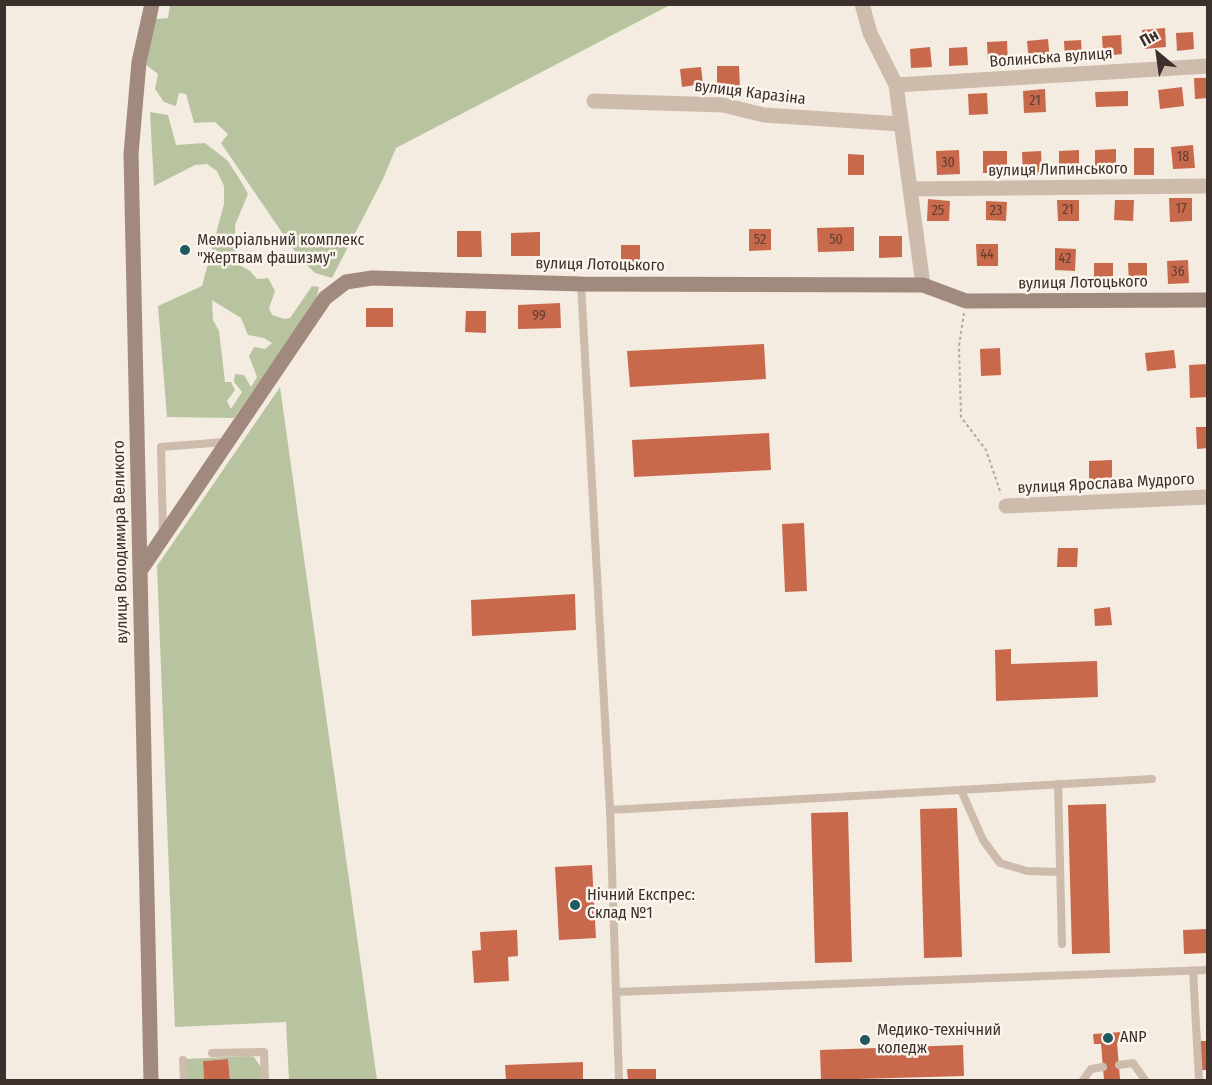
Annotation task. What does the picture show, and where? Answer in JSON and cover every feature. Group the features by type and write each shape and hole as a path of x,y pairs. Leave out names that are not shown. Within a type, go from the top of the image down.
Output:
{"street":[{"name":"вулиця Володимира Великого","path":"151,1080 131,154 139,62 152,4"},
{"path":"862,4 870,33 896,86 923,285"},
{"name":"Волинська вулиця","path":"896,86 1208,66"},
{"name":"вулиця Каразіна","path":"594,101 723,105 764,116 901,124"},
{"name":"вулиця Липинського","path":"909,189 1208,186"},
{"name":"вулиця Лотоцького","path":"140,571 325,298 346,282 372,278 581,284 923,285 966,301 1208,300"},
{"name":"вулиця Ярослава Мудрого","path":"1006,507 1208,497"}],"lane":[{"path":"581,284 610,810 619,1080"},
{"path":"163,537 160,447 227,442"},
{"path":"610,810 1152,779"},
{"path":"1058,784 1062,944"},
{"path":"962,790 983,840 999,863 1027,871 1059,872"},
{"path":"1192,970 1199,1080"},
{"path":"616,992 1208,970"},
{"path":"212,1053 264,1052 266,1080"},
{"path":"183,1060 184,1080"},
{"path":"1119,1065 1133,1063 1145,1080"},
{"path":"1083,1080 1091,1069 1103,1068"}],"path":[{"path":"966,301 959,346 961,417 986,450 1006,507"}],"green space":[{"path":"170,5 670,5 396,148 383,179 332,278 315,273 298,256 221,143 228,134 215,122 194,123 186,94 179,93 176,106 164,102 155,89 158,74 145,64 155,19 168,18"},
{"path":"150,112 168,115 176,145 205,143 228,161 242,183 248,194 235,225 236,263 250,271 257,279 268,278 275,291 269,308 272,315 285,319 290,318 312,286 319,287 316,300 234,418 167,417 158,306 202,286 224,204 224,186 217,171 207,164 195,165 154,186","holes":["212,300 241,318 248,335 264,338 272,343 265,349 254,347 249,356 257,377 251,387 244,375 235,374 234,382 242,392 231,409 227,401 235,390 231,382 225,382 219,331 213,320"]},
{"path":"280,387 377,1080 289,1080 286,1022 175,1027 157,566"},
{"path":"254,1057 263,1070 260,1080 230,1080 228,1059 203,1061 204,1080 187,1080 186,1059"}],"building":[{"path":"1165,28 1166,47 1144,49 1142,30"},
{"path":"1193,32 1194,49 1177,51 1176,33"},
{"path":"1121,35 1122,54 1103,56 1102,36"},
{"path":"1048,39 1050,60 1029,62 1027,41"},
{"path":"1081,40 1082,58 1065,59 1064,41"},
{"path":"1007,41 1008,62 988,62 987,42"},
{"path":"930,47 932,67 911,68 910,49"},
{"path":"967,47 968,65 949,66 949,48"},
{"path":"717,66 739,66 740,88 717,88"},
{"path":"701,67 703,84 682,87 680,69"},
{"path":"1194,78 1208,78 1208,98 1195,99"},
{"path":"1182,87 1184,106 1160,109 1158,90"},
{"path":"1045,89 1046,112 1024,113 1023,91"},
{"path":"1128,91 1128,106 1096,107 1095,92"},
{"path":"987,93 988,114 969,115 968,94"},
{"path":"1193,145 1195,168 1173,169 1171,147"},
{"path":"1134,148 1154,148 1154,175 1134,175"},
{"path":"1116,149 1116,169 1095,169 1095,150"},
{"path":"959,150 960,174 937,175 936,151"},
{"path":"1079,150 1079,172 1059,172 1059,151"},
{"path":"983,151 1007,151 1007,173 983,173"},
{"path":"1041,151 1042,175 1023,176 1022,152"},
{"path":"848,154 864,155 864,175 848,175"},
{"path":"1169,198 1192,198 1192,221 1170,222"},
{"path":"928,199 950,201 949,221 927,221"},
{"path":"1057,200 1079,200 1079,221 1058,221"},
{"path":"1115,200 1134,200 1133,221 1114,220"},
{"path":"986,201 1007,202 1006,221 986,220"},
{"path":"854,227 854,251 818,252 817,228"},
{"path":"749,229 771,229 771,250 749,251"},
{"path":"457,231 481,231 482,257 457,257"},
{"path":"540,232 540,256 511,256 511,233"},
{"path":"879,236 902,236 902,257 879,258"},
{"path":"976,244 998,244 998,266 977,266"},
{"path":"621,245 640,245 640,262 621,263"},
{"path":"1055,248 1076,249 1075,271 1055,270"},
{"path":"1188,260 1189,283 1168,284 1167,261"},
{"path":"1094,263 1113,263 1113,283 1094,283"},
{"path":"1128,263 1147,263 1147,284 1129,284"},
{"path":"560,303 561,328 518,329 518,305"},
{"path":"366,308 393,308 393,327 366,327"},
{"path":"466,311 486,311 486,333 465,332"},
{"path":"764,344 766,379 630,387 627,351"},
{"path":"1000,348 1001,375 981,376 980,349"},
{"path":"1174,350 1176,368 1147,371 1145,353"},
{"path":"1208,364 1208,397 1190,398 1189,365"},
{"path":"1196,427 1208,427 1208,448 1197,449"},
{"path":"769,433 771,470 634,477 632,440"},
{"path":"1112,460 1112,486 1089,486 1089,461"},
{"path":"804,523 807,591 785,592 782,524"},
{"path":"1058,548 1078,548 1077,567 1057,567"},
{"path":"575,594 576,630 472,636 471,600"},
{"path":"1110,607 1112,625 1095,626 1094,609"},
{"path":"1011,649 1011,664 1097,661 1098,697 996,701 995,650"},
{"path":"1106,804 1110,953 1072,954 1068,805"},
{"path":"957,808 962,957 924,958 920,809"},
{"path":"848,812 852,962 815,963 811,813"},
{"path":"592,865 596,938 559,940 555,867"},
{"path":"1208,929 1208,953 1184,954 1183,930"},
{"path":"517,930 518,956 508,957 509,981 474,983 472,951 481,950 480,932"},
{"path":"1122,1032 1123,1042 1117,1043 1120,1079 1104,1080 1101,1044 1094,1044 1093,1034"},
{"path":"1199,1041 1208,1041 1208,1070 1200,1070"},
{"path":"963,1045 964,1076 821,1080 820,1050"},
{"path":"228,1059 230,1080 204,1080 203,1061"},
{"path":"583,1062 583,1080 506,1080 505,1065"},
{"path":"627,1069 656,1069 656,1080 628,1080"}],"place":[{"name":"Меморіальний комплекс \"Жертвам фашизму\"","path":"185,250"},
{"name":"Нічний Експрес: Склад №1","path":"575,905"},
{"name":"ANP","path":"1108,1038"},
{"name":"Медико-технічний коледж","path":"865,1040"}]}
